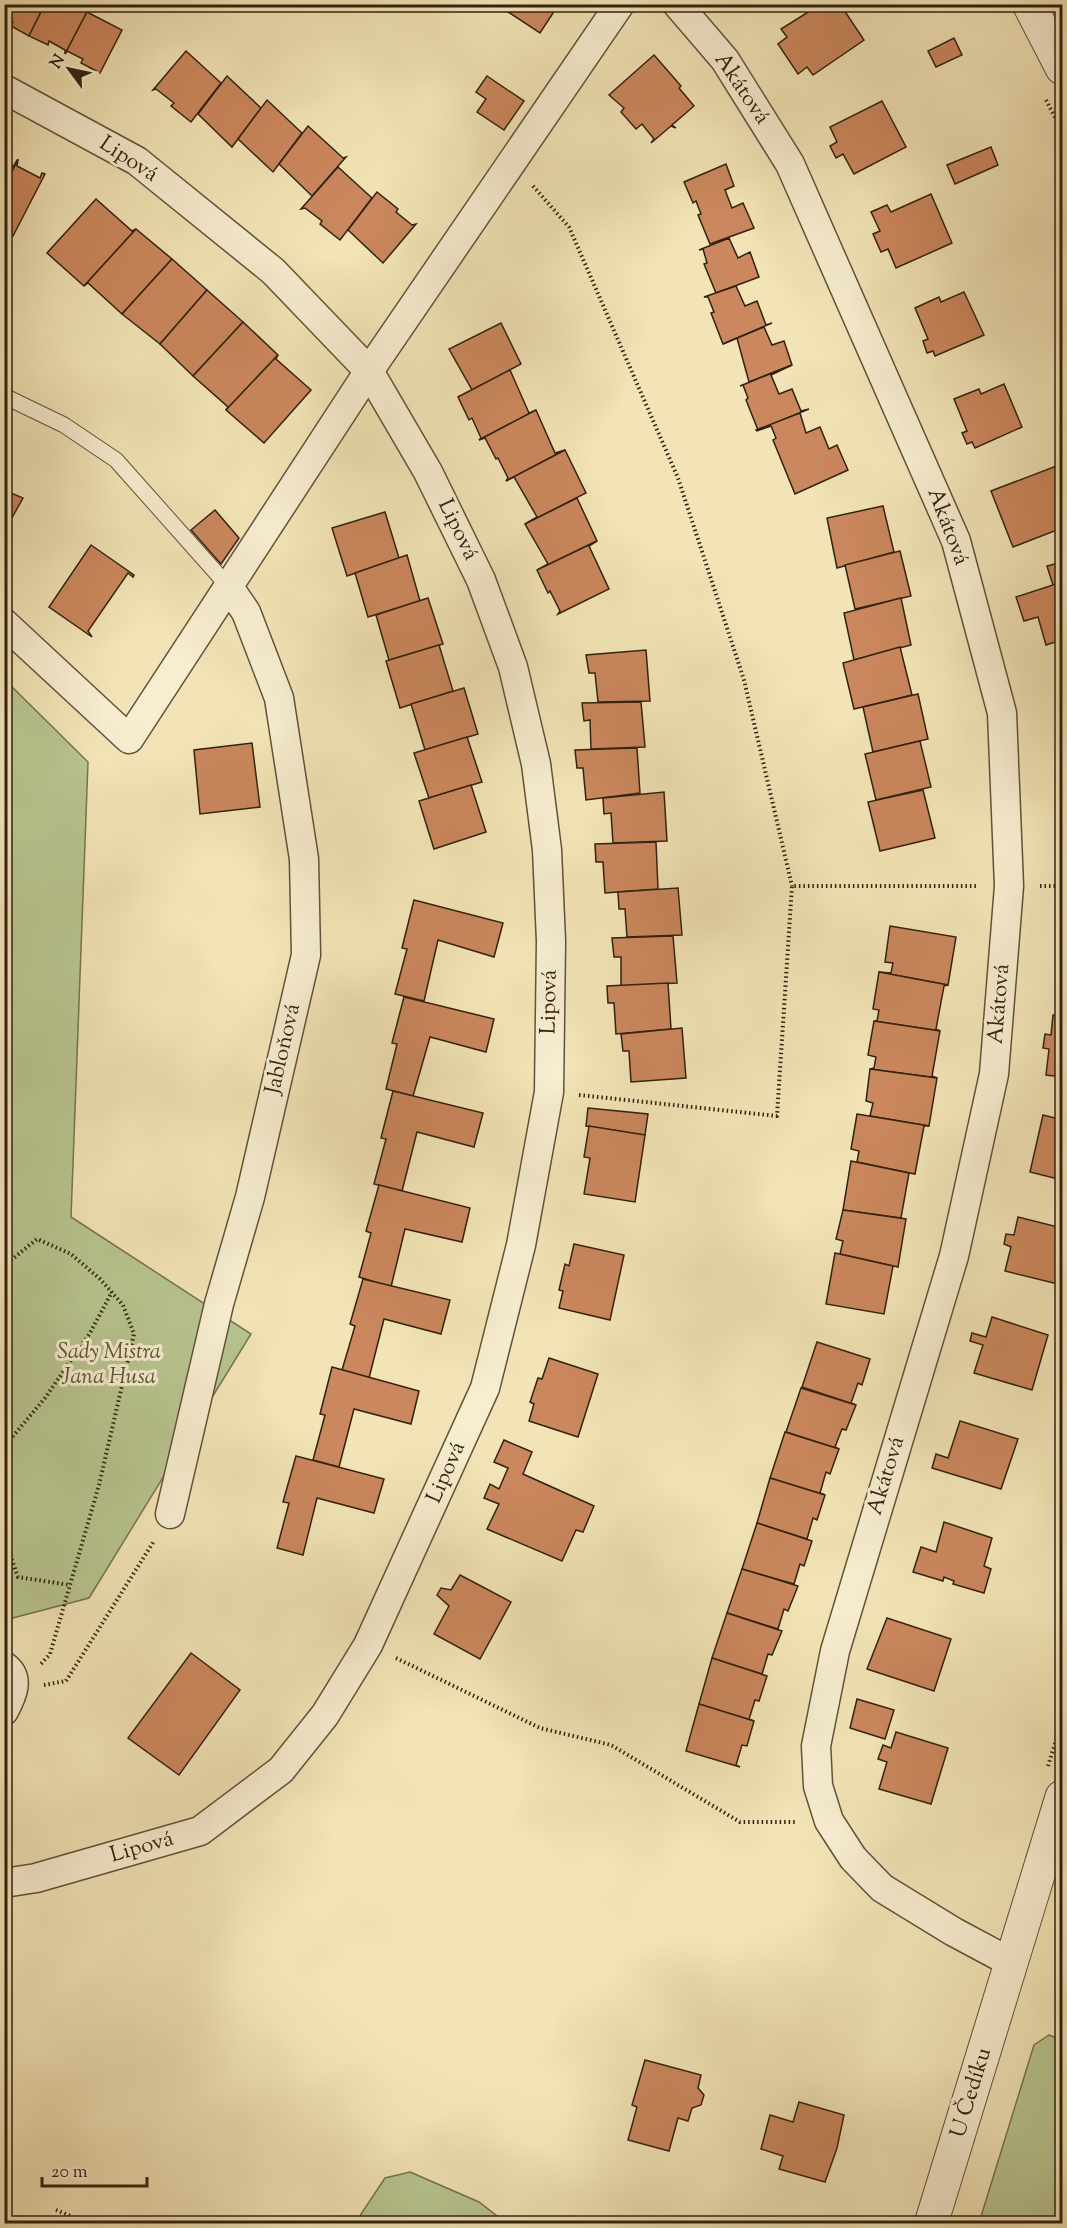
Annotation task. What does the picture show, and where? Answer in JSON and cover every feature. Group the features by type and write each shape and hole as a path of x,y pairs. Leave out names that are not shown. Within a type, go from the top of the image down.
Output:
{"street":[{"path":"4,623 129,739 369,371 620,4"},
{"name":"Akátová","path":"677,4 725,60 790,164 957,541 1002,713 1009,886 994,1074 959,1233 834,1651 816,1746 819,1786 829,1821 853,1858 882,1888 954,1932 1012,1963"},
{"path":"1029,4 1062,68"},
{"name":"Lipová","path":"4,89 137,161 273,271 369,371 428,472 470,558 513,667 536,764 547,850 551,941 549,1092 521,1245 485,1388 368,1645 325,1715 281,1770 200,1831 36,1878 4,1883"},
{"name":"Jabloňová","path":"170,1514 219,1304 250,1197 306,955 304,859 279,698 246,612 228,586"},
{"name":"U Čedíku","path":"931,2223 1062,1797"}],"lane":[{"path":"4,396 64,425 116,460 228,586"}],"path":[{"path":"512,162 569,227 678,478 744,680 792,886 777,1116 549,1092"},
{"path":"792,886 1062,886"},
{"path":"4,1266 37,1239 71,1254 123,1305 134,1334 99,1485 50,1654 30,1677 7,1694"},
{"path":"4,1447 58,1379 90,1333 112,1292"},
{"path":"7,1694 66,1681 170,1514"},
{"path":"4,1538 18,1577 70,1585"},
{"path":"368,1645 540,1728 611,1745 740,1822 806,1821"},
{"path":"56,2210 90,2223"}],"green space":[{"name":"Sady Mistra Jana Husa","path":"4,679 88,762 71,1217 251,1334 89,1598 5,1620"},
{"path":"1049,2035 1062,2040 1062,2223 979,2223 1034,2045"},
{"path":"410,2172 479,2202 506,2223 358,2223 361,2214 385,2178"}],"building":[{"path":"4,4 45,4 29,36 11,26 13,22 4,18"},
{"path":"45,4 73,4 87,12 65,54 65,50 49,41 48,45 29,36"},
{"path":"496,4 559,4 540,33"},
{"path":"821,4 840,4 864,40 813,75 807,67 798,74 778,44 787,37 781,29"},
{"path":"87,12 122,30 100,73 81,63 83,59 67,51 65,54"},
{"path":"954,38 962,55 936,67 928,51"},
{"path":"186,51 221,83 191,122 171,106 174,103 156,89 153,90"},
{"path":"654,55 681,86 679,88 694,106 672,125 676,128 671,126 651,143 654,139 642,124 636,129 621,112 624,108 609,95"},
{"path":"227,76 261,108 232,147 198,114"},
{"path":"487,76 524,101 504,130 477,112 486,99 476,92"},
{"path":"267,100 302,133 273,172 238,139"},
{"path":"882,101 906,147 854,174 843,154 836,158 830,146 837,142 830,127"},
{"path":"308,126 343,158 346,157 312,196 279,164"},
{"path":"991,147 998,165 955,184 947,165"},
{"path":"17,160 4,187 4,162 13,167"},
{"path":"18,160 17,166 40,178 42,173 45,174 13,236 4,231 4,187"},
{"path":"726,164 734,186 725,190 732,208 743,203 754,228 710,244 698,215 701,214 696,201 693,203 684,182"},
{"path":"338,167 372,198 340,240 320,224 322,221 305,208 301,209"},
{"path":"377,192 398,209 396,212 412,225 416,224 383,263 348,230"},
{"path":"931,194 952,243 896,268 888,249 881,252 873,234 880,231 871,212 887,205 891,212"},
{"path":"96,199 132,231 136,229 84,286 47,253"},
{"path":"136,229 172,259 122,314 88,283 84,286"},
{"path":"729,238 738,258 750,252 759,277 716,293 704,264 707,263 703,249 699,250"},
{"path":"172,259 207,290 160,344 122,314"},
{"path":"736,286 745,306 757,301 766,325 772,323 723,344 711,313 714,312 708,297 704,297"},
{"path":"207,290 243,322 193,376 160,344"},
{"path":"964,292 984,335 935,356 933,351 927,353 923,341 928,339 915,308 939,297 941,302"},
{"path":"243,322 278,355 226,410 228,407 193,376"},
{"path":"501,323 521,364 472,390 449,349"},
{"path":"764,327 772,345 784,341 792,365 749,382 737,338"},
{"path":"278,355 276,359 311,390 264,443 226,410"},
{"path":"792,365 771,375 779,394 792,389 801,411 809,409 758,430 746,400 748,398 743,385 740,386"},
{"path":"510,370 529,413 536,410 479,440 481,438 472,418 469,420 458,397"},
{"path":"1004,384 1022,427 975,448 972,442 967,444 962,433 967,431 954,399 979,389 981,394"},
{"path":"536,410 555,453 565,450 506,481 508,478 485,438 479,440"},
{"path":"800,413 806,433 820,427 829,449 837,445 848,470 795,494 773,440 776,438 771,426 756,430"},
{"path":"565,450 586,493 525,524 537,517 514,477 506,481"},
{"path":"1059,465 1062,474 1062,528 1013,547 991,491"},
{"path":"4,490 23,498 4,532"},
{"path":"577,498 597,541 537,570 548,564 525,524"},
{"path":"883,506 894,552 837,568 827,518"},
{"path":"215,510 239,538 221,564 191,530"},
{"path":"385,512 399,558 347,576 332,528"},
{"path":"597,541 589,546 609,589 558,614 560,611 537,570"},
{"path":"91,545 134,575 133,577 128,573 88,631 92,637 49,607"},
{"path":"900,551 911,596 855,609 845,565"},
{"path":"407,555 420,601 368,617 355,573"},
{"path":"1062,562 1062,582 1053,585 1047,566"},
{"path":"1062,582 1062,640 1046,645 1038,617 1024,621 1016,597"},
{"path":"428,598 443,644 389,660 376,615"},
{"path":"901,598 911,645 854,660 844,613"},
{"path":"439,645 453,691 400,708 386,661"},
{"path":"900,647 912,695 854,709 843,663"},
{"path":"646,650 650,701 598,702 595,673 589,673 586,655"},
{"path":"1062,685 1062,748 1061,748 1056,686"},
{"path":"464,688 478,734 425,750 411,704"},
{"path":"918,694 928,739 873,752 863,707"},
{"path":"641,702 645,747 591,749 590,720 584,721 582,703"},
{"path":"467,737 482,782 429,798 414,753"},
{"path":"920,741 931,787 876,800 865,754"},
{"path":"252,743 260,807 200,814 194,750"},
{"path":"637,748 640,793 586,800 583,768 577,768 575,750"},
{"path":"471,785 486,832 434,849 419,801"},
{"path":"923,790 935,838 880,851 868,802"},
{"path":"664,792 667,841 613,843 611,813 604,814 603,798"},
{"path":"1062,796 1062,848 1061,848"},
{"path":"656,842 658,889 605,893 603,862 596,862 595,844"},
{"path":"678,888 682,935 627,937 625,909 619,909 618,892"},
{"path":"414,900 503,923 494,957 438,940 424,1001 395,994 407,949 402,948"},
{"path":"1059,916 1062,916 1062,978 1058,978"},
{"path":"890,926 956,937 948,985 879,972 891,973 893,963 885,962"},
{"path":"673,936 677,983 621,986 621,957 614,957 612,938"},
{"path":"879,972 948,985 944,986 936,1029 940,1031 874,1021 877,1021 879,1010 873,1009"},
{"path":"668,983 671,1029 616,1034 614,1003 608,1003 607,986"},
{"path":"404,997 494,1019 486,1052 430,1037 413,1096 386,1089 397,1044 392,1043"},
{"path":"1053,1015 1062,1016 1062,1077 1046,1075 1049,1049 1043,1048 1045,1034 1051,1035"},
{"path":"874,1021 940,1031 932,1076 937,1078 870,1069 874,1068 876,1057 868,1055"},
{"path":"682,1028 686,1078 631,1082 629,1051 623,1051 621,1034"},
{"path":"870,1069 937,1078 929,1126 870,1116 873,1103 866,1101"},
{"path":"393,1091 483,1113 474,1147 417,1132 402,1191 374,1184 386,1139 381,1138"},
{"path":"588,1108 648,1114 645,1135 586,1126"},
{"path":"857,1114 929,1126 924,1126 915,1174 857,1162 859,1151 851,1149"},
{"path":"1043,1115 1059,1119 1058,1123 1062,1124 1062,1180 1030,1172"},
{"path":"589,1126 645,1135 635,1202 584,1194 590,1158 584,1157"},
{"path":"851,1161 909,1173 901,1218 843,1210"},
{"path":"379,1185 470,1208 462,1242 405,1229 391,1287 359,1277 371,1233 366,1231"},
{"path":"843,1210 906,1219 898,1267 840,1254 843,1241 836,1239"},
{"path":"1018,1217 1062,1228 1062,1285 1005,1271 1011,1247 1004,1244 1006,1234 1014,1235"},
{"path":"574,1244 624,1255 610,1320 559,1308 563,1291 559,1290 565,1264 569,1266"},
{"path":"835,1253 893,1266 884,1314 826,1304"},
{"path":"363,1279 450,1300 441,1334 384,1319 369,1378 342,1370 355,1326 350,1324"},
{"path":"992,1317 1048,1335 1032,1390 974,1373 983,1345 970,1341 972,1333 986,1337"},
{"path":"817,1342 870,1359 862,1385 858,1383 851,1403 856,1405 802,1387"},
{"path":"549,1358 598,1374 578,1437 529,1421 534,1404 530,1402 538,1378 542,1379"},
{"path":"332,1367 419,1391 411,1424 354,1409 339,1467 313,1460 325,1415 320,1414"},
{"path":"801,1388 856,1405 846,1430 842,1429 835,1447 839,1449 786,1432"},
{"path":"960,1421 1018,1439 1001,1489 932,1468 936,1454 948,1458"},
{"path":"785,1432 839,1449 830,1474 826,1472 820,1493 825,1495 770,1478"},
{"path":"504,1440 532,1452 523,1474 594,1506 583,1532 576,1530 562,1561 487,1529 499,1504 484,1498 490,1484 499,1489 508,1468 494,1462"},
{"path":"296,1456 384,1479 374,1513 317,1498 303,1555 277,1548 289,1503 283,1502"},
{"path":"770,1478 825,1495 817,1520 813,1518 807,1539 757,1523"},
{"path":"944,1522 992,1538 984,1566 991,1569 984,1593 953,1584 954,1581 944,1577 943,1581 913,1572 921,1547 936,1552"},
{"path":"757,1523 812,1541 804,1566 800,1564 794,1584 742,1569"},
{"path":"742,1569 798,1586 788,1611 784,1609 778,1629 727,1613"},
{"path":"460,1575 511,1602 480,1659 434,1634 449,1606 437,1595 441,1588 451,1590"},
{"path":"727,1613 782,1631 772,1655 768,1654 762,1674 712,1658"},
{"path":"887,1618 951,1639 934,1691 867,1669"},
{"path":"191,1653 240,1690 179,1775 128,1738"},
{"path":"712,1658 767,1676 759,1701 755,1700 749,1719 754,1721 699,1704"},
{"path":"857,1699 894,1710 885,1739 850,1728"},
{"path":"699,1704 754,1721 747,1746 742,1745 736,1765 740,1767 686,1751"},
{"path":"896,1732 948,1748 931,1804 879,1789 887,1762 878,1759 883,1745 891,1748"},
{"path":"645,2060 701,2075 698,2088 704,2095 701,2105 692,2108 688,2121 678,2118 669,2151 628,2140 637,2107 632,2105"},
{"path":"799,2102 844,2115 837,2148 825,2182 779,2169 783,2156 761,2149 770,2115 793,2122"},
{"path":"4,2216 24,2222 37,2218 40,2224 4,2224"}]}
